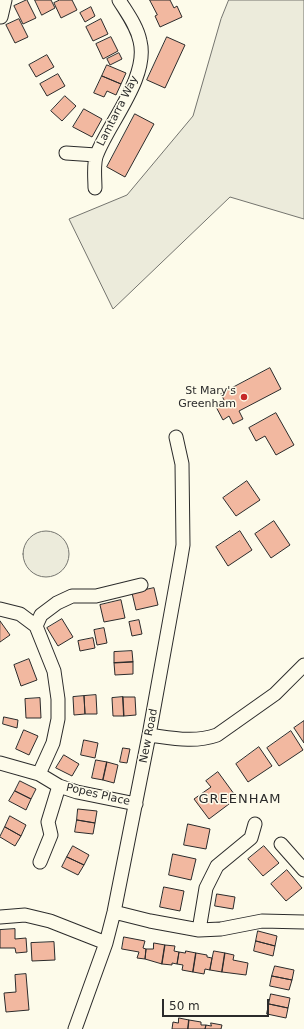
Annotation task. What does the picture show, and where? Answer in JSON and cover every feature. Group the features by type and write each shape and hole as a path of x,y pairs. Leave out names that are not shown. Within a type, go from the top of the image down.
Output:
{"street":[{"path":"1,17 5,0"},
{"name":"Lamtarra Way","path":"95,188 96,155 129,93 139,68 142,53 140,40 132,21 119,0"},
{"name":"Lamtarra Way","path":"66,153 96,155"},
{"name":"New Road","path":"75,1029 106,943 114,912 150,735 183,545 182,464 176,437"},
{"path":"36,626 41,615 57,603 72,596 96,596 142,586"},
{"path":"0,609 20,614 36,626 54,671 58,699 58,719 53,743 39,774"},
{"path":"150,735 189,740 206,739 216,735 275,694 304,664"},
{"name":"Popes Place","path":"0,762 39,774 59,786 77,792 136,804"},
{"name":"Popes Place","path":"40,862 51,835 48,822 59,786"},
{"path":"199,930 206,888 217,866 252,838 255,824"},
{"path":"281,844 304,870"},
{"path":"114,912 150,921 199,930 221,929 262,921 304,922"},
{"path":"0,917 25,916 50,920 106,943"}],"shaded area":[{"path":"229,0 304,0 304,219 230,197 113,309 69,219 127,195 193,116 221,19"},
{"path":"46,531 59,535 65,541 69,554 65,567 59,573 46,577 33,573 27,567 23,554 27,541 33,535"}],"building":[{"path":"27,0 36,18 23,24 14,6"},
{"path":"35,0 51,0 55,8 42,15"},
{"path":"60,0 72,0 77,10 61,18 54,3"},
{"path":"150,0 170,0 174,8 177,6 182,17 160,27 155,16 157,15"},
{"path":"91,7 95,16 85,22 80,13"},
{"path":"19,19 28,37 15,43 6,25"},
{"path":"101,19 108,34 93,41 86,27"},
{"path":"111,37 118,51 103,59 96,44"},
{"path":"167,37 185,45 165,88 147,80"},
{"path":"119,53 122,59 110,65 107,59"},
{"path":"47,55 54,67 36,77 29,65"},
{"path":"107,65 126,73 121,84 102,76"},
{"path":"58,74 65,86 47,96 40,84"},
{"path":"102,76 121,84 116,95 107,91 104,97 94,93"},
{"path":"65,96 76,106 62,121 51,111"},
{"path":"84,109 102,119 92,137 73,127"},
{"path":"135,114 154,124 125,177 107,167"},
{"name":"St Mary's Greenham","path":"270,368 281,389 239,411 243,419 233,424 229,416 223,420 215,405 224,400 221,394"},
{"path":"276,413 294,445 276,455 265,436 256,441 249,428"},
{"path":"247,481 260,500 236,516 223,498"},
{"path":"274,521 290,545 271,558 255,534"},
{"path":"240,531 252,550 228,566 216,547"},
{"path":"154,588 158,605 136,610 132,593"},
{"path":"121,600 125,618 104,622 100,605"},
{"path":"62,619 73,637 58,646 47,628"},
{"path":"139,620 142,634 132,636 129,622"},
{"path":"0,621 10,635 0,642"},
{"path":"104,628 107,643 97,645 94,630"},
{"path":"93,638 95,648 80,651 78,641"},
{"path":"132,651 133,662 114,663 114,652"},
{"path":"29,659 37,680 21,686 14,665"},
{"path":"133,662 133,674 115,675 114,663"},
{"path":"96,695 97,714 85,714 84,696"},
{"path":"84,696 85,714 74,715 73,697"},
{"path":"123,697 124,716 113,716 112,698"},
{"path":"123,697 135,697 136,715 124,716"},
{"path":"40,698 41,718 26,718 25,699"},
{"path":"4,717 18,720 17,728 3,724"},
{"path":"304,721 304,743 294,728"},
{"path":"24,730 38,736 29,755 16,749"},
{"path":"291,731 303,750 279,766 267,748"},
{"path":"84,740 98,743 95,758 81,755"},
{"path":"259,747 272,766 248,782 236,764"},
{"path":"123,748 130,749 127,763 120,762"},
{"path":"64,755 79,764 72,776 56,768"},
{"path":"96,760 107,762 103,780 92,778"},
{"path":"107,762 118,765 114,783 103,780"},
{"path":"218,772 237,798 209,819 194,799 211,787 206,781"},
{"path":"20,781 36,789 31,799 15,791"},
{"path":"15,791 31,799 26,810 9,801"},
{"path":"78,809 97,811 95,823 77,820"},
{"path":"10,816 26,825 21,836 5,827"},
{"path":"77,820 95,823 93,834 75,832"},
{"path":"188,824 210,829 206,849 184,845"},
{"path":"5,827 21,836 15,846 0,837"},
{"path":"73,846 89,855 84,865 67,857"},
{"path":"264,846 279,863 263,876 248,859"},
{"path":"173,854 196,859 191,880 169,875"},
{"path":"67,857 84,865 78,875 62,867"},
{"path":"287,870 302,888 286,901 271,884"},
{"path":"164,887 184,891 180,911 160,907"},
{"path":"217,894 235,897 233,909 215,906"},
{"path":"15,929 15,939 26,938 27,952 16,953 15,948 0,948 0,930"},
{"path":"258,931 277,936 275,946 256,941"},
{"path":"124,937 145,941 143,948 146,949 145,959 137,958 139,952 122,949"},
{"path":"256,941 275,946 273,956 254,951"},
{"path":"54,942 55,960 32,961 31,943"},
{"path":"154,943 165,945 162,964 145,959 146,949 153,949"},
{"path":"165,945 175,946 174,951 179,952 177,964 162,964"},
{"path":"186,951 196,953 193,972 182,970 183,965 177,964 179,952 185,953"},
{"path":"214,951 225,953 222,972 210,970"},
{"path":"196,953 207,955 207,957 212,958 210,970 205,969 204,974 193,972"},
{"path":"225,953 234,955 233,960 248,963 246,975 222,972"},
{"path":"275,966 294,970 292,980 272,976"},
{"path":"26,974 29,1010 6,1012 4,993 16,992 15,975"},
{"path":"272,976 292,980 289,990 270,986"},
{"path":"271,994 290,998 288,1008 269,1004"},
{"path":"269,1004 288,1008 286,1018 267,1014"},
{"path":"179,1018 189,1020 188,1029 172,1029 173,1022 178,1023"},
{"path":"189,1020 201,1022 201,1025 206,1025 205,1029 188,1029"},
{"path":"211,1023 222,1025 221,1029 205,1029 206,1025 211,1026"}],"place":[{"name":"St Mary's Greenham","path":"244,397"}],"district":[{"name":"GREENHAM","path":"240,800"}]}
